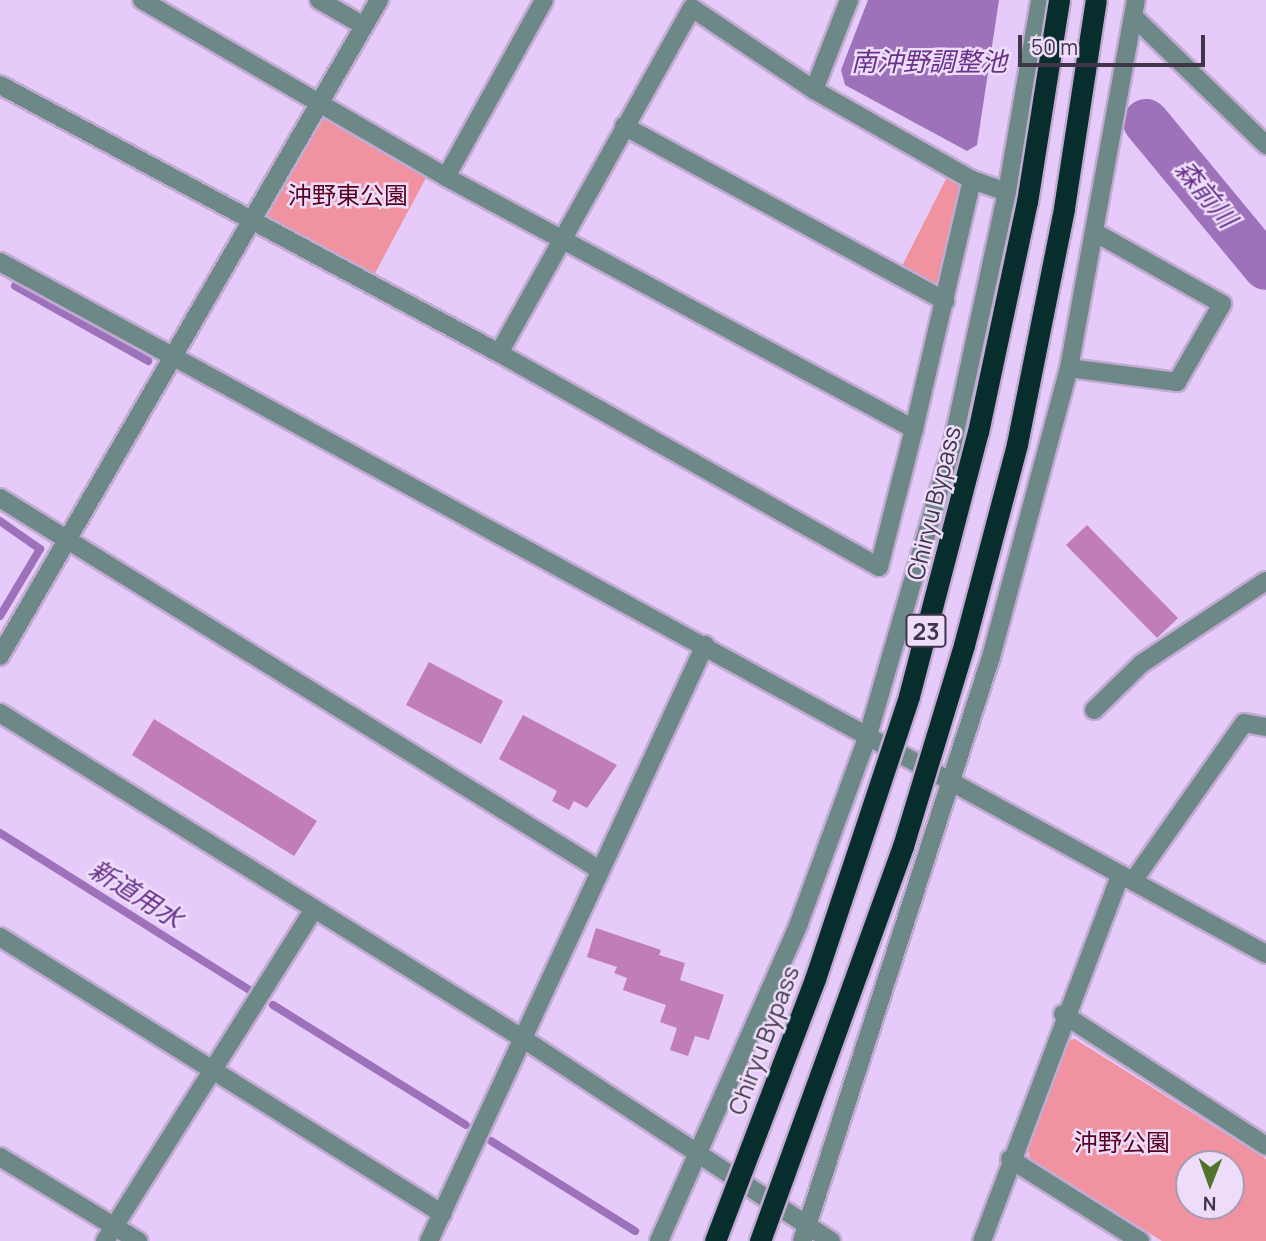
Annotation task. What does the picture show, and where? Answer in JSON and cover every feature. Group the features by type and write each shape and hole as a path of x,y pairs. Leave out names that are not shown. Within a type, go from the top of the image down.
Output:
{"highway":[{"name":"Chiryu Bypass","path":"715,1241 815,979 909,696 981,419 1027,202 1059,0"},
{"name":"23","path":"760,1241 903,846 964,645 1017,444 1064,208 1096,0"}],"street":[{"path":"142,0 446,177 564,236 914,429"},
{"path":"319,0 364,26"},
{"path":"0,656 254,225 379,0"},
{"path":"446,177 544,0"},
{"path":"814,90 849,0"},
{"path":"659,1241 700,1154 799,923 868,735 952,446 1007,192 1040,0"},
{"path":"499,353 694,4 814,90 972,180 1007,192"},
{"path":"1135,8 1266,145"},
{"path":"805,1233 950,780 1069,368 1096,233 1135,8"},
{"path":"0,85 254,225 499,353 879,567 972,180"},
{"path":"624,126 945,301"},
{"path":"1069,368 1177,382 1222,304 1096,233"},
{"path":"0,262 1266,954"},
{"path":"0,498 71,537 600,870"},
{"path":"1094,710 1140,664 1266,581"},
{"path":"429,1241 705,645"},
{"path":"0,713 312,912 522,1038 700,1154 805,1233 831,1241"},
{"path":"982,1241 1063,1014 1126,878 1244,723 1266,727"},
{"path":"110,1233 217,1071 312,912"},
{"path":"0,937 443,1214"},
{"path":"1063,1014 1266,1146"},
{"path":"0,1157 110,1233 138,1241"},
{"path":"1010,1159 1140,1241"}],"green space":[{"name":"沖野東公園","path":"325,112 428,174 374,275 265,217"},
{"path":"948,175 961,183 938,285 902,266"},
{"name":"沖野公園","path":"1075,1039 1266,1159 1266,1241 1162,1241 1030,1158 1026,1144 1063,1041"}],"water":[{"name":"南沖野調整池","path":"868,0 999,0 977,145 967,151 845,85 841,70"}],"building":[{"path":"1087,525 1178,618 1157,638 1066,545"},
{"path":"429,662 503,701 481,744 406,705"},
{"path":"523,715 617,765 587,808 574,801 569,810 552,801 557,791 499,759"},
{"path":"154,719 317,821 294,856 132,755"},
{"path":"596,928 661,950 659,955 685,963 680,980 724,995 709,1040 695,1036 688,1056 670,1050 677,1028 660,1022 666,1005 623,990 627,978 614,973 617,967 587,957"}],"waterway":[{"name":"森前川","path":"1146,122 1266,267"},
{"path":"15,286 148,361"},
{"name":"新道用水","path":"0,521 40,549 0,616"},
{"name":"新道用水","path":"0,833 249,990"},
{"name":"新道用水","path":"273,1005 466,1125"},
{"name":"新道用水","path":"491,1141 635,1231"}]}
